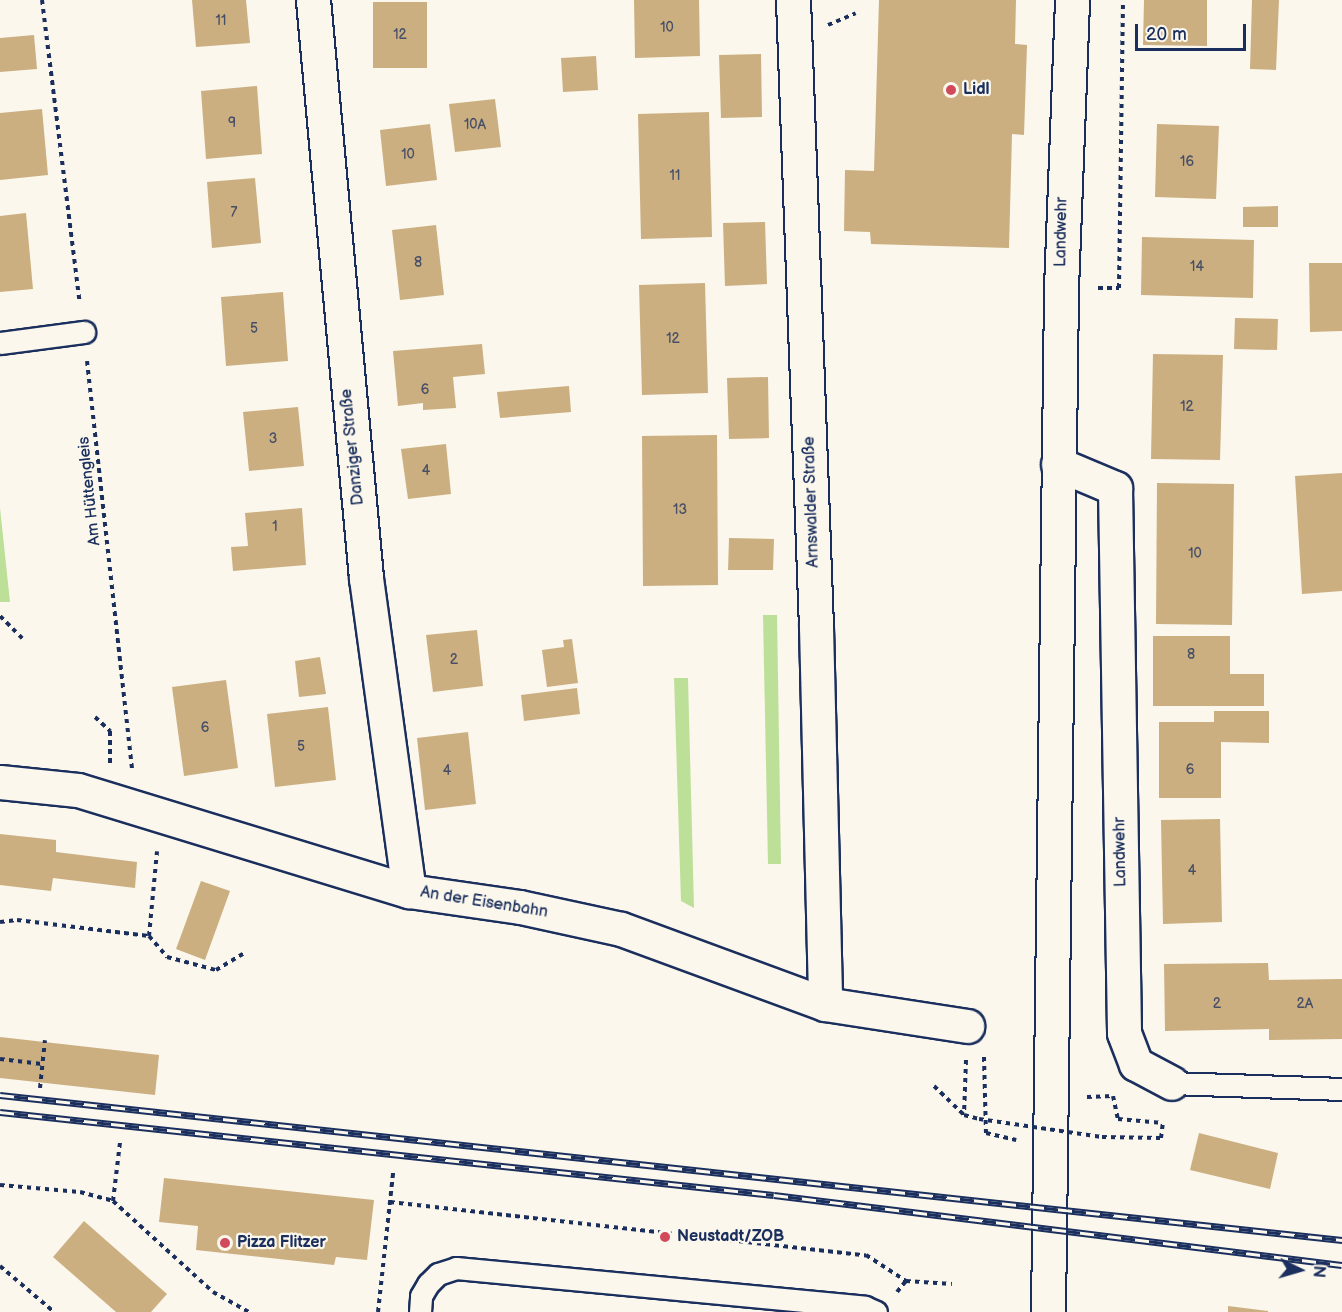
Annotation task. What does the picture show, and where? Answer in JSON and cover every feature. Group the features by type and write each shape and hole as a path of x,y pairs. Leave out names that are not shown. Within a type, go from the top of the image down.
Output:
{"street":[{"name":"Danziger Straße","path":"313,0 366,578 409,891"},
{"name":"Arnswalder Straße","path":"793,0 816,627 825,1004"},
{"name":"Landwehr","path":"1048,1312 1053,1098 1061,288 1072,0"},
{"name":"Landwehr","path":"1058,464 1115,488 1124,1033 1136,1064 1171,1083"},
{"name":"An der Eisenbahn","path":"0,783 78,790 409,891 520,908 621,928 825,1004 967,1026"}],"lane":[{"path":"0,343 84,332"},
{"name":"Landwehr","path":"1171,1083 1342,1089"},
{"path":"420,1312 428,1284 438,1274 456,1268 865,1307 876,1312"}],"path":[{"name":"Am Hüttengleis","path":"42,0 84,332 131,749 122,805"},
{"path":"1061,288 1119,288 1123,0"},
{"path":"0,616 23,639"},
{"path":"95,717 110,731 122,805 158,839 148,936"},
{"path":"0,922 111,930 148,936 167,957 216,970 246,952"},
{"path":"964,1115 967,1026 984,1028 986,1133 1051,1148"},
{"path":"40,1088 45,1040"},
{"path":"0,1059 42,1064"},
{"path":"933,1086 964,1115 979,1119 1102,1137 1161,1138 1162,1122 1171,1083"},
{"path":"1053,1098 1113,1096 1118,1119 1162,1122"},
{"path":"113,1201 120,1143"},
{"path":"378,1312 393,1173"},
{"path":"0,1185 81,1192 113,1201 213,1292 249,1312"},
{"path":"390,1202 866,1255 906,1281 952,1284"},
{"path":"0,1266 54,1312"}],"green space":[{"path":"0,508 10,602 0,602"},
{"path":"763,615 777,615 781,864 768,864"},
{"path":"674,678 688,678 694,908 681,901"}],"building":[{"path":"192,0 246,0 250,43 196,47"},
{"path":"634,0 699,0 700,56 635,58"},
{"name":"Lidl","path":"879,0 1016,0 1015,44 1027,45 1024,135 1012,134 1009,248 871,244 870,232 844,231 845,170 874,171"},
{"path":"1144,0 1207,0 1207,46 1143,45"},
{"path":"1252,0 1279,0 1276,70 1250,69"},
{"path":"373,2 427,2 427,68 373,68"},
{"path":"34,35 37,69 0,72 0,38"},
{"path":"761,54 762,117 721,118 719,55"},
{"path":"596,56 598,90 563,92 561,58"},
{"path":"257,86 262,154 206,159 201,91"},
{"path":"495,99 501,147 455,152 449,104"},
{"path":"42,109 48,175 0,180 0,113"},
{"path":"709,112 712,237 641,239 638,114"},
{"path":"430,124 437,180 386,186 380,130"},
{"path":"1157,124 1219,126 1216,199 1155,197"},
{"path":"255,178 261,243 212,248 207,182"},
{"path":"1278,206 1278,227 1243,227 1243,207"},
{"path":"26,213 33,289 0,292 0,216"},
{"path":"765,222 767,284 725,286 723,223"},
{"path":"436,225 444,295 400,300 392,230"},
{"path":"1142,237 1254,240 1253,298 1141,295"},
{"path":"1309,263 1342,263 1342,331 1310,332"},
{"path":"705,283 708,393 642,395 639,285"},
{"path":"283,292 288,361 226,366 221,297"},
{"path":"1235,318 1278,319 1277,350 1234,349"},
{"path":"482,344 485,374 453,377 456,408 423,410 423,403 398,406 393,351"},
{"path":"1153,354 1223,355 1220,460 1151,459"},
{"path":"768,377 769,438 729,439 727,378"},
{"path":"569,386 571,412 500,418 497,392"},
{"path":"298,407 304,466 249,471 243,412"},
{"path":"717,435 718,585 643,586 642,436"},
{"path":"446,444 451,494 408,499 401,449"},
{"path":"1342,473 1342,591 1302,594 1295,476"},
{"path":"1157,483 1234,484 1232,625 1156,624"},
{"path":"302,508 306,565 233,571 231,547 248,546 245,513"},
{"path":"729,538 774,539 773,570 728,570"},
{"path":"477,630 483,686 433,692 426,635"},
{"path":"1153,636 1230,636 1230,674 1264,674 1264,706 1153,706"},
{"path":"572,639 578,683 547,687 542,650 564,647 563,640"},
{"path":"320,657 326,694 299,697 295,661"},
{"path":"226,680 238,768 184,776 172,687"},
{"path":"577,688 580,714 524,721 521,695"},
{"path":"328,707 336,780 275,787 267,714"},
{"path":"1214,711 1269,711 1269,743 1221,742 1221,798 1159,798 1159,722 1214,722"},
{"path":"468,732 476,804 425,810 417,738"},
{"path":"1220,819 1222,922 1163,924 1161,820"},
{"path":"0,834 56,840 56,852 137,862 135,888 53,878 51,891 0,885"},
{"path":"201,881 230,891 205,960 176,949"},
{"path":"1268,963 1269,980 1342,979 1342,1039 1269,1040 1269,1029 1165,1031 1164,964"},
{"path":"0,1037 159,1055 155,1095 0,1078"},
{"path":"1199,1133 1278,1153 1270,1189 1190,1170"},
{"path":"164,1178 374,1200 367,1260 336,1257 334,1265 196,1250 198,1226 159,1222"},
{"path":"84,1221 167,1294 151,1312 116,1312 53,1257"},
{"path":"1228,1306 1268,1311 1268,1312 1228,1312"}],"railway":[{"path":"0,1095 1342,1240"},
{"path":"0,1112 774,1195 1342,1265"}],"place":[{"name":"Lidl","path":"951,90"},
{"name":"Neustadt/ZOB","path":"665,1237"},
{"name":"Pizza Flitzer","path":"225,1243"}]}
